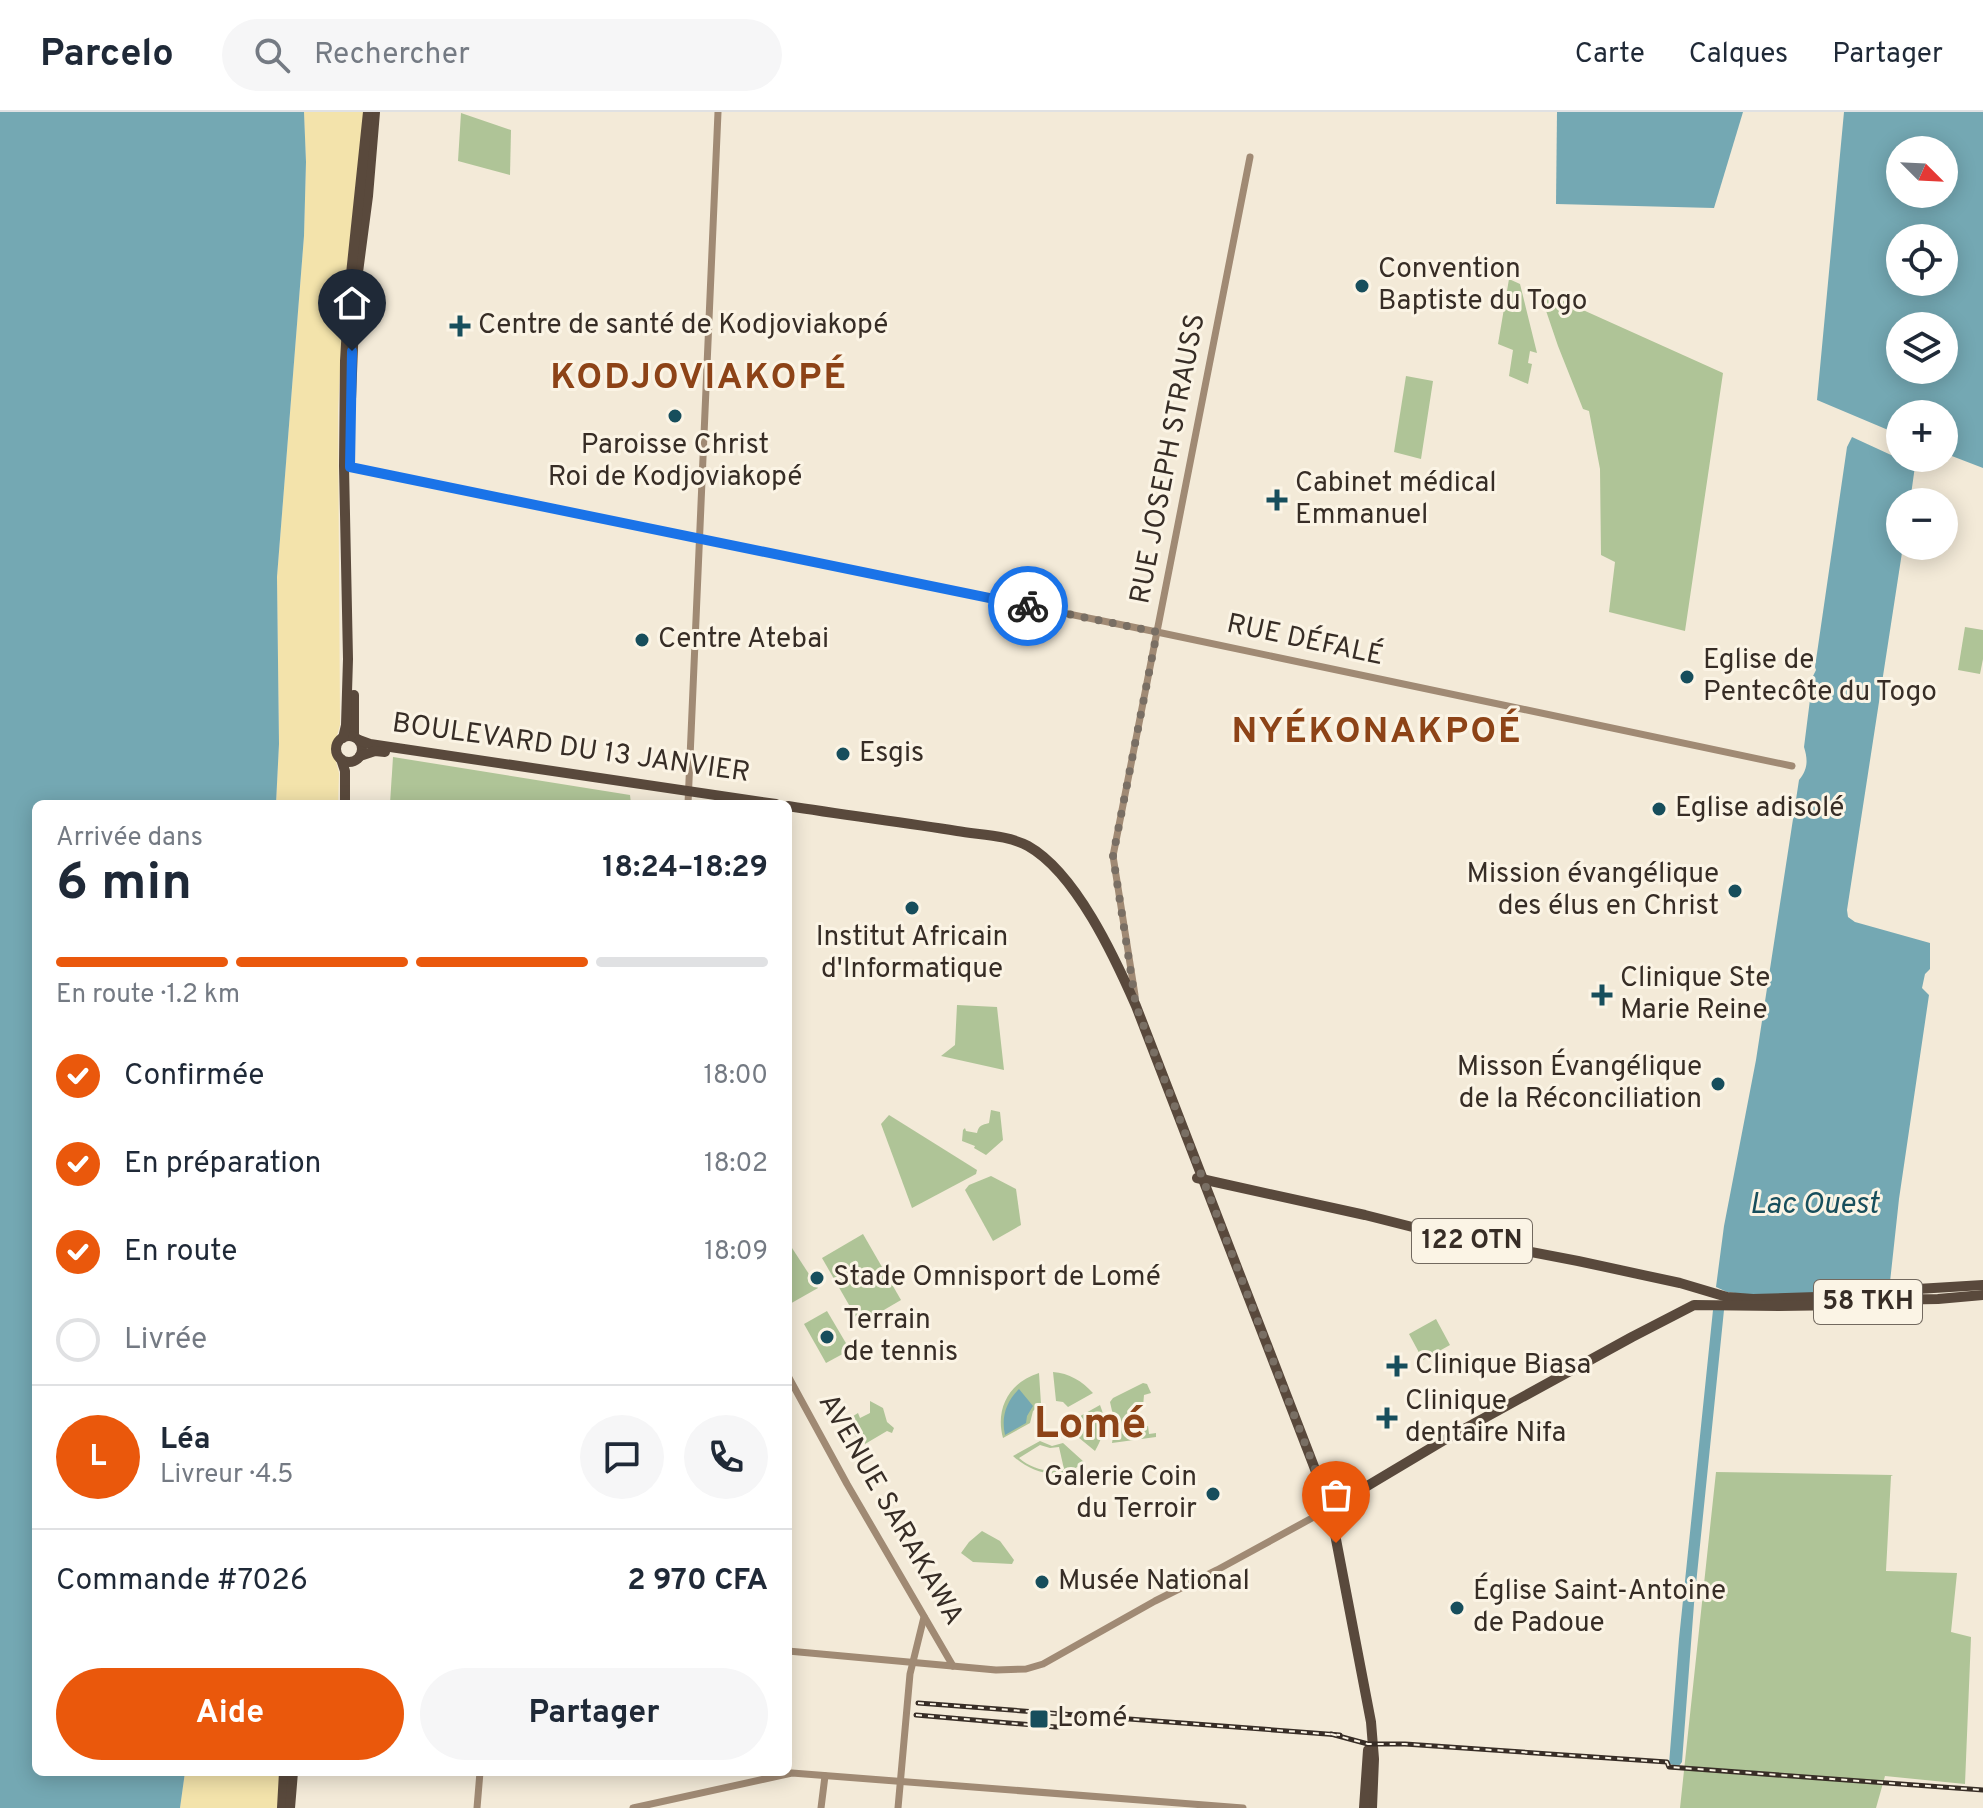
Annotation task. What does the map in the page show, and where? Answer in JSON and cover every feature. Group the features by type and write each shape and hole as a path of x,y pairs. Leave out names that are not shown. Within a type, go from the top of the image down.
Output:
{"highway":[{"path":"352,800 352,775 363,750 346,725 345,361 368,112"},
{"path":"347,467 355,295 375,112"},
{"path":"345,800 345,771 336,750 338,743 352,738"},
{"name":"BOULEVARD DU 13 JANVIER","path":"352,738 370,744 688,797 726,800"},
{"name":"BOULEVARD DU 13 JANVIER","path":"358,759 378,751 709,800"},
{"path":"341,759 348,762 358,759"},
{"path":"792,810 999,837 1020,842 1045,859 1065,880 1090,915 1114,957 1136,1006 1198,1178"},
{"path":"792,810 1019,849 1040,862 1060,884 1109,960 1198,1178 1326,1510 1371,1722 1374,1759 1372,1808"},
{"name":"122 OTN","path":"1198,1178 1452,1237 1680,1283 1712,1299"},
{"name":"58 TKH","path":"1752,1303 1983,1285"},
{"name":"58 TKH","path":"1752,1303 1847,1305 1983,1295"},
{"path":"1326,1510 1446,1439 1694,1305 1712,1299 1752,1303"},
{"path":"1326,1510 1367,1736 1364,1808"},
{"path":"282,1808 284,1776"},
{"path":"290,1808 293,1776"}],"street":[{"path":"688,797 718,112"},
{"name":"RUE JOSEPH STRAUSS","path":"1136,1006 1113,856 1250,157"},
{"name":"RUE DÉFALÉ","path":"347,467 1157,632 1792,766"},
{"name":"AVENUE SARAKAWA","path":"792,1384 953,1666"},
{"path":"792,1651 996,1670 1036,1666 1326,1510"},
{"path":"898,1808 913,1654 924,1617"},
{"path":"919,1634 934,1633"},
{"path":"933,1664 941,1659 943,1647"},
{"path":"913,1654 921,1663"},
{"path":"792,1772 1243,1808"},
{"path":"477,1808 480,1776"},
{"path":"633,1808 768,1776"},
{"path":"821,1808 825,1776"}],"green space":[{"path":"461,113 511,130 510,175 458,161"},
{"path":"1509,279 1520,284 1537,353 1530,351 1528,363 1532,364 1528,384 1509,376 1513,350 1498,344"},
{"path":"1540,293 1723,373 1685,631 1609,612 1615,562 1601,555 1600,469 1589,411 1583,409 1558,346"},
{"path":"1406,376 1433,381 1421,459 1394,452"},
{"path":"1965,627 1983,630 1980,674 1958,670"},
{"path":"393,757 630,795 631,800 390,800"},
{"path":"957,1005 997,1007 1004,1070 941,1056 955,1045"},
{"path":"991,1110 1000,1112 1003,1140 986,1155 962,1141 963,1130 977,1133 981,1126 989,1123"},
{"path":"889,1115 977,1170 976,1174 912,1208 881,1124"},
{"path":"991,1176 1016,1189 1021,1225 993,1241 965,1190 969,1185"},
{"path":"863,1234 901,1300 860,1324 822,1258"},
{"path":"792,1248 818,1288 792,1303"},
{"name":"Terrain de tennis","path":"827,1311 850,1350 826,1363 804,1324"},
{"path":"1436,1319 1450,1345 1423,1360 1409,1334"},
{"path":"1053,1372 1075,1378 1093,1393 1068,1407 1056,1401"},
{"path":"1039,1373 1041,1404 1033,1411 1030,1423 1003,1438 1001,1417 1007,1398 1020,1383"},
{"path":"1143,1383 1147,1384 1151,1393 1144,1395 1143,1407 1138,1408 1140,1422 1145,1422 1149,1434 1156,1433 1156,1437 1112,1443 1115,1424 1110,1402"},
{"path":"870,1401 883,1408 887,1422 894,1428 892,1433 887,1431 860,1444 847,1420 858,1413 860,1418 870,1413"},
{"path":"1100,1405 1104,1428 1095,1451 1073,1433 1075,1419"},
{"path":"1040,1441 1052,1446 1063,1443 1084,1462 1057,1474 1038,1471 1013,1456","holes":["1040,1445 1059,1447 1064,1469 1040,1469 1019,1458"]},
{"path":"1716,1472 1893,1475 1886,1571 1957,1573 1951,1632 1971,1637 1965,1784 1885,1776 1876,1808 1680,1808"},
{"path":"982,1531 1000,1541 1014,1560 1012,1564 973,1562 961,1553"}],"sand":[{"path":"304,112 364,112 344,294 338,410 340,725 333,750 339,773 338,800 276,800 279,744 277,577 304,236"},
{"path":"184,1776 282,1776 279,1808 180,1808"}],"water":[{"path":"0,112 304,112 304,236 277,577 279,744 276,800 32,800 32,1776 184,1776 180,1808 0,1808"},
{"path":"1557,112 1743,112 1714,208 1556,204"},
{"path":"1844,112 1983,112 1983,468 1958,458 1958,400 1886,400 1886,429 1817,400"},
{"name":"Lac Ouest","path":"1852,437 1886,453 1886,472 1914,472 1912,488 1886,488 1886,560 1901,560 1847,910 1848,917 1855,922 1930,943 1930,969 1925,974 1922,988 1929,995 1890,1282 1880,1290 1760,1296 1727,1292 1716,1287 1724,1226 1756,1060 1799,780 1806,764 1804,747 1813,676 1847,447"},
{"path":"1713,1310 1724,1310 1694,1604 1682,1762 1679,1766 1669,1764"},
{"path":"1019,1389 1033,1406 1026,1423 1005,1435 1006,1410"}],"railway":[{"path":"918,1703 1340,1735"},
{"path":"916,1715 1056,1727 1071,1725"},
{"path":"1331,1734 1368,1744 1667,1762 1669,1767 1983,1790"}],"way so far":[{"path":"1028,606 1157,632 1113,856 1136,1006 1330,1508 1336,1543"}],"place":[{"name":"Convention Baptiste du Togo","path":"1362,286"},
{"name":"Centre de santé de Kodjoviakopé","path":"460,326"},
{"name":"Paroisse Christ Roi de Kodjoviakopé","path":"675,416"},
{"name":"Cabinet médical Emmanuel","path":"1277,500"},
{"name":"Centre Atebai","path":"642,640"},
{"name":"Eglise de Pentecôte du Togo","path":"1687,677"},
{"name":"Esgis","path":"843,754"},
{"name":"Eglise adisolé","path":"1659,809"},
{"name":"Mission évangélique des élus en Christ","path":"1735,891"},
{"name":"Institut Africain d'Informatique","path":"912,908"},
{"name":"Clinique Ste Marie Reine","path":"1602,995"},
{"name":"Misson Évangélique de la Réconciliation","path":"1718,1084"},
{"name":"Stade Omnisport de Lomé","path":"817,1278"},
{"name":"Terrain de tennis","path":"827,1337"},
{"name":"Clinique Biasa","path":"1397,1366"},
{"name":"Clinique dentaire Nifa","path":"1387,1418"},
{"name":"Galerie Coin du Terroir","path":"1213,1494"},
{"name":"Musée National","path":"1042,1582"},
{"name":"Église Saint-Antoine de Padoue","path":"1457,1608"},
{"name":"Lomé","path":"1039,1719"}],"district":[{"name":"KODJOVIAKOPÉ","path":"699,379"},
{"name":"NYÉKONAKPOÉ","path":"1377,733"},
{"name":"Lomé","path":"1090,1426"}],"route":[{"path":"352,351 350,467 1028,606"}]}
